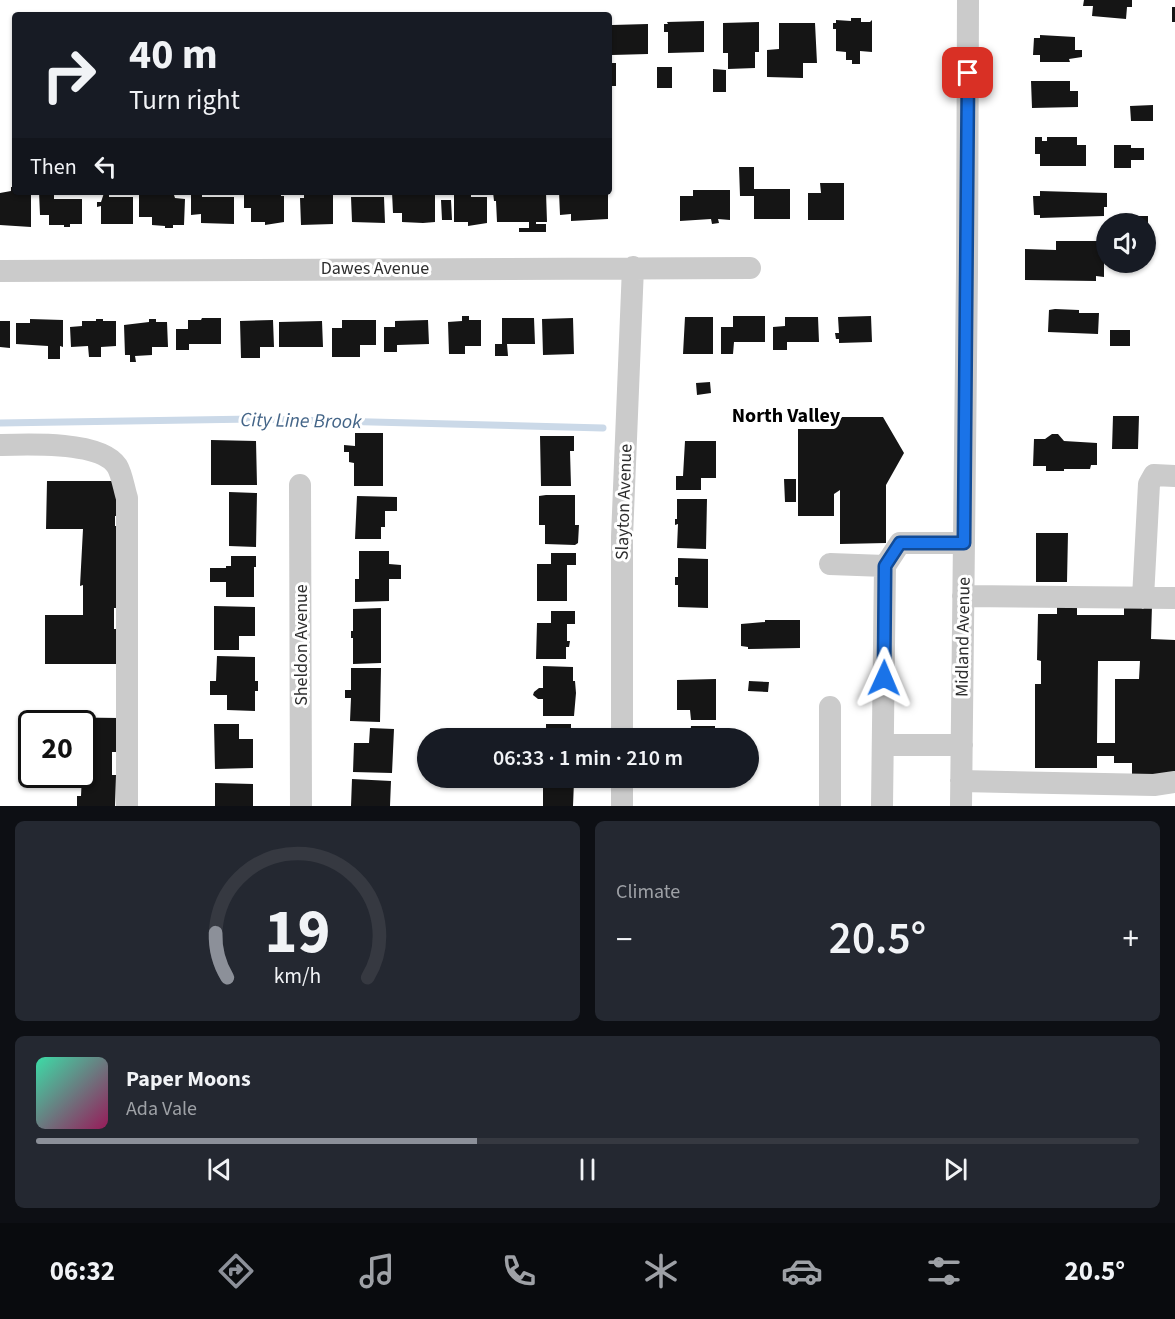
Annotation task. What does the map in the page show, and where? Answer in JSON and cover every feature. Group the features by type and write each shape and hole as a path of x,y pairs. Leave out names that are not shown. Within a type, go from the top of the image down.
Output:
{"street":[{"name":"Midland Avenue","path":"961,806 968,0"},
{"name":"Slayton Avenue","path":"622,728 622,537 633,267"},
{"name":"Dawes Avenue","path":"0,271 750,268"},
{"path":"0,445 79,447 100,452 117,466 127,498 127,806"},
{"path":"1143,598 1149,484 1154,475 1175,476"},
{"name":"Sheldon Avenue","path":"300,485 302,806"},
{"path":"882,806 885,566 900,543 964,543"},
{"path":"830,564 885,566"},
{"path":"963,596 1175,598"},
{"path":"830,707 830,806"},
{"path":"883,745 962,745"},
{"path":"961,781 1154,785 1175,782"},
{"path":"622,788 622,806"}],"building":[{"path":"1084,0 1132,0 1132,7 1127,7 1126,19 1092,16 1093,6 1083,6"},
{"path":"1172,7 1175,7 1175,22 1172,22"},
{"path":"851,18 861,18 861,22 872,20 872,52 860,51 860,64 852,64 852,60 846,60 846,52 836,51 836,29 833,29 833,23 836,23 836,20 851,21"},
{"path":"704,21 704,52 668,53 668,32 664,32 664,24"},
{"path":"759,22 759,52 755,52 755,68 728,69 728,53 723,53 723,23"},
{"path":"779,23 815,23 817,63 803,63 803,78 767,77 767,50 779,49"},
{"path":"648,24 648,54 612,55 612,25"},
{"path":"1040,35 1075,37 1075,50 1082,50 1082,57 1069,59 1070,62 1040,62 1040,55 1033,55 1034,38 1040,38"},
{"path":"612,63 616,63 616,86 612,86"},
{"path":"657,67 672,67 672,88 657,88"},
{"path":"713,69 726,70 726,92 713,92"},
{"path":"1031,81 1070,81 1070,91 1078,91 1078,107 1032,108"},
{"path":"1153,105 1153,121 1131,121 1130,106"},
{"path":"1035,137 1042,137 1042,141 1047,141 1047,137 1077,137 1077,145 1086,145 1086,166 1040,166 1040,154 1035,154"},
{"path":"1114,145 1144,148 1144,160 1131,160 1131,168 1114,168"},
{"path":"739,167 754,167 754,189 790,189 790,219 754,219 754,196 740,196"},
{"path":"820,183 844,183 844,220 808,220 808,193 821,193"},
{"path":"12,187 12,195 31,195 31,227 0,225 0,193 11,191"},
{"path":"693,190 730,190 730,220 718,219 719,223 712,224 711,219 680,221 680,196 693,196"},
{"path":"1040,191 1107,193 1107,207 1104,207 1104,213 1096,213 1096,216 1040,218 1040,215 1034,215 1033,196 1040,196"},
{"path":"39,195 54,195 54,199 82,199 82,224 70,224 70,227 49,225 49,215 40,215"},
{"path":"103,195 133,197 133,224 101,224 101,206 97,207 97,202 101,202"},
{"path":"139,195 174,195 175,198 185,199 184,225 165,228 165,226 152,225 152,217 139,217"},
{"path":"191,195 234,197 234,224 201,223 201,214 191,215"},
{"path":"244,195 284,196 284,222 265,225 265,222 251,222 251,208 244,208"},
{"path":"304,195 333,195 333,224 301,225 300,198 304,198"},
{"path":"392,195 435,195 435,222 402,222 402,213 393,213"},
{"path":"454,195 487,197 487,223 468,226 468,222 454,222"},
{"path":"493,195 546,195 547,222 536,222 536,224 546,224 546,232 519,232 519,228 529,228 529,222 497,222 496,201 494,201"},
{"path":"559,195 608,195 608,219 571,221 571,214 560,215"},
{"path":"351,197 384,197 385,223 352,222"},
{"path":"441,200 451,200 452,220 442,220"},
{"path":"1056,241 1096,241 1096,273 1104,273 1104,277 1096,276 1096,281 1025,280 1025,249 1056,250"},
{"path":"1049,310 1079,310 1079,313 1099,313 1098,334 1048,332"},
{"path":"462,316 469,316 469,320 481,320 481,346 465,346 465,354 449,354 448,322 462,321"},
{"path":"733,316 765,316 765,342 734,342 733,354 721,354 721,327 733,327"},
{"path":"871,316 872,342 839,343 839,339 836,339 835,333 839,333 838,317"},
{"path":"685,317 713,317 713,354 683,354"},
{"path":"785,317 818,317 819,342 787,342 787,350 773,350 773,327 785,326"},
{"path":"202,318 221,318 221,344 189,344 189,350 176,350 176,329 188,329 188,320 201,320"},
{"path":"502,318 534,318 535,344 507,344 508,356 495,356 495,344 502,344"},
{"path":"573,318 574,354 543,355 542,319"},
{"path":"30,319 63,320 63,347 60,346 60,359 48,359 48,346 16,344 16,323 30,323"},
{"path":"96,319 116,321 116,346 101,347 101,357 89,357 88,346 71,347 70,327 82,326 82,321 96,321"},
{"path":"149,319 156,319 156,322 167,322 168,347 152,347 152,355 135,356 136,362 130,362 130,355 125,355 124,325 149,322"},
{"path":"273,320 274,347 260,347 260,358 241,358 240,321"},
{"path":"342,320 376,320 376,345 360,345 360,357 332,357 332,328 342,328"},
{"path":"428,320 429,344 397,345 397,352 384,352 384,327 395,327 395,321"},
{"path":"0,321 10,321 10,348 0,347"},
{"path":"322,321 323,347 279,347 279,322"},
{"path":"1110,330 1130,330 1130,346 1110,346"},
{"path":"710,382 711,393 697,395 696,383"},
{"path":"1113,416 1139,416 1138,449 1112,449"},
{"path":"842,417 883,417 904,453 886,485 886,543 840,544 840,490 834,494 834,516 798,516 798,429 834,429"},
{"path":"355,433 383,433 383,486 354,486 354,463 349,462 349,452 344,452 344,445 355,446"},
{"path":"1052,434 1058,434 1064,441 1097,443 1097,465 1091,465 1090,469 1064,469 1064,471 1046,471 1046,466 1033,466 1034,439 1045,439"},
{"path":"540,436 574,436 574,451 570,451 571,486 541,486"},
{"path":"211,440 256,441 257,485 211,485"},
{"path":"685,441 716,441 716,478 701,478 701,490 676,490 676,476 683,476"},
{"path":"784,479 796,479 796,502 785,502"},
{"path":"47,481 121,481 121,516 115,516 115,526 118,526 118,608 114,608 114,629 120,629 120,664 45,664 45,615 83,615 83,585 80,586 83,529 46,529"},
{"path":"229,492 257,493 256,547 229,546"},
{"path":"575,495 575,525 579,525 578,543 575,545 545,544 545,525 539,525 539,496"},
{"path":"357,496 397,497 397,511 385,511 385,527 381,527 381,539 355,539"},
{"path":"677,499 707,499 706,549 677,548 678,524 675,525 675,519 677,519"},
{"path":"1036,533 1068,533 1067,582 1036,582"},
{"path":"359,551 389,551 389,564 401,565 401,579 389,579 389,601 355,602 355,579 359,579"},
{"path":"551,553 576,553 576,565 567,565 567,601 537,601 537,564 551,564"},
{"path":"231,556 256,556 254,597 226,597 226,582 210,582 210,568 231,566"},
{"path":"678,558 708,559 708,608 678,607 678,585 675,585 675,577 678,577"},
{"path":"1057,605 1077,605 1077,615 1124,615 1124,605 1152,605 1151,639 1175,640 1175,776 1132,776 1132,763 1114,763 1114,756 1097,756 1097,768 1035,768 1035,684 1041,684 1041,661 1037,660 1038,614 1057,614","holes":["1098,661 1140,661 1139,679 1115,679 1115,743 1097,743"]},
{"path":"214,606 255,607 255,636 239,636 239,650 214,650"},
{"path":"381,608 381,663 353,664 351,631 353,631 353,609"},
{"path":"551,611 575,611 575,624 567,624 567,641 570,641 569,647 566,647 566,659 536,659 537,623 551,623"},
{"path":"765,620 800,620 800,648 748,649 748,647 741,646 741,624 765,622"},
{"path":"217,656 255,657 255,681 258,681 258,691 255,691 255,711 227,710 227,695 210,695 210,681 216,681"},
{"path":"543,666 573,667 576,693 574,716 543,716 543,699 538,699 533,695 539,688 543,688"},
{"path":"351,668 381,668 380,722 350,721 351,698 345,698 345,690 351,690"},
{"path":"716,679 716,720 691,720 690,710 677,710 677,680"},
{"path":"749,681 769,682 768,692 748,691"},
{"path":"96,718 119,718 119,752 112,752 112,775 116,775 115,806 77,806 77,796 81,796 81,788 96,788"},
{"path":"214,724 239,724 239,739 253,739 253,768 215,769"},
{"path":"546,724 571,724 571,728 546,728"},
{"path":"691,726 715,726 715,728 691,728"},
{"path":"370,728 394,729 392,773 353,772 354,743 369,743"},
{"path":"352,779 391,781 390,806 351,806"},
{"path":"215,783 253,784 253,806 215,806"},
{"path":"543,788 574,788 573,806 543,806"}],"waterway":[{"name":"City Line Brook","path":"0,423 254,419 603,428"}],"district":[{"name":"North Valley","path":"786,416"}],"route":[{"path":"884,678 885,566 900,543 964,543 968,73"}]}
